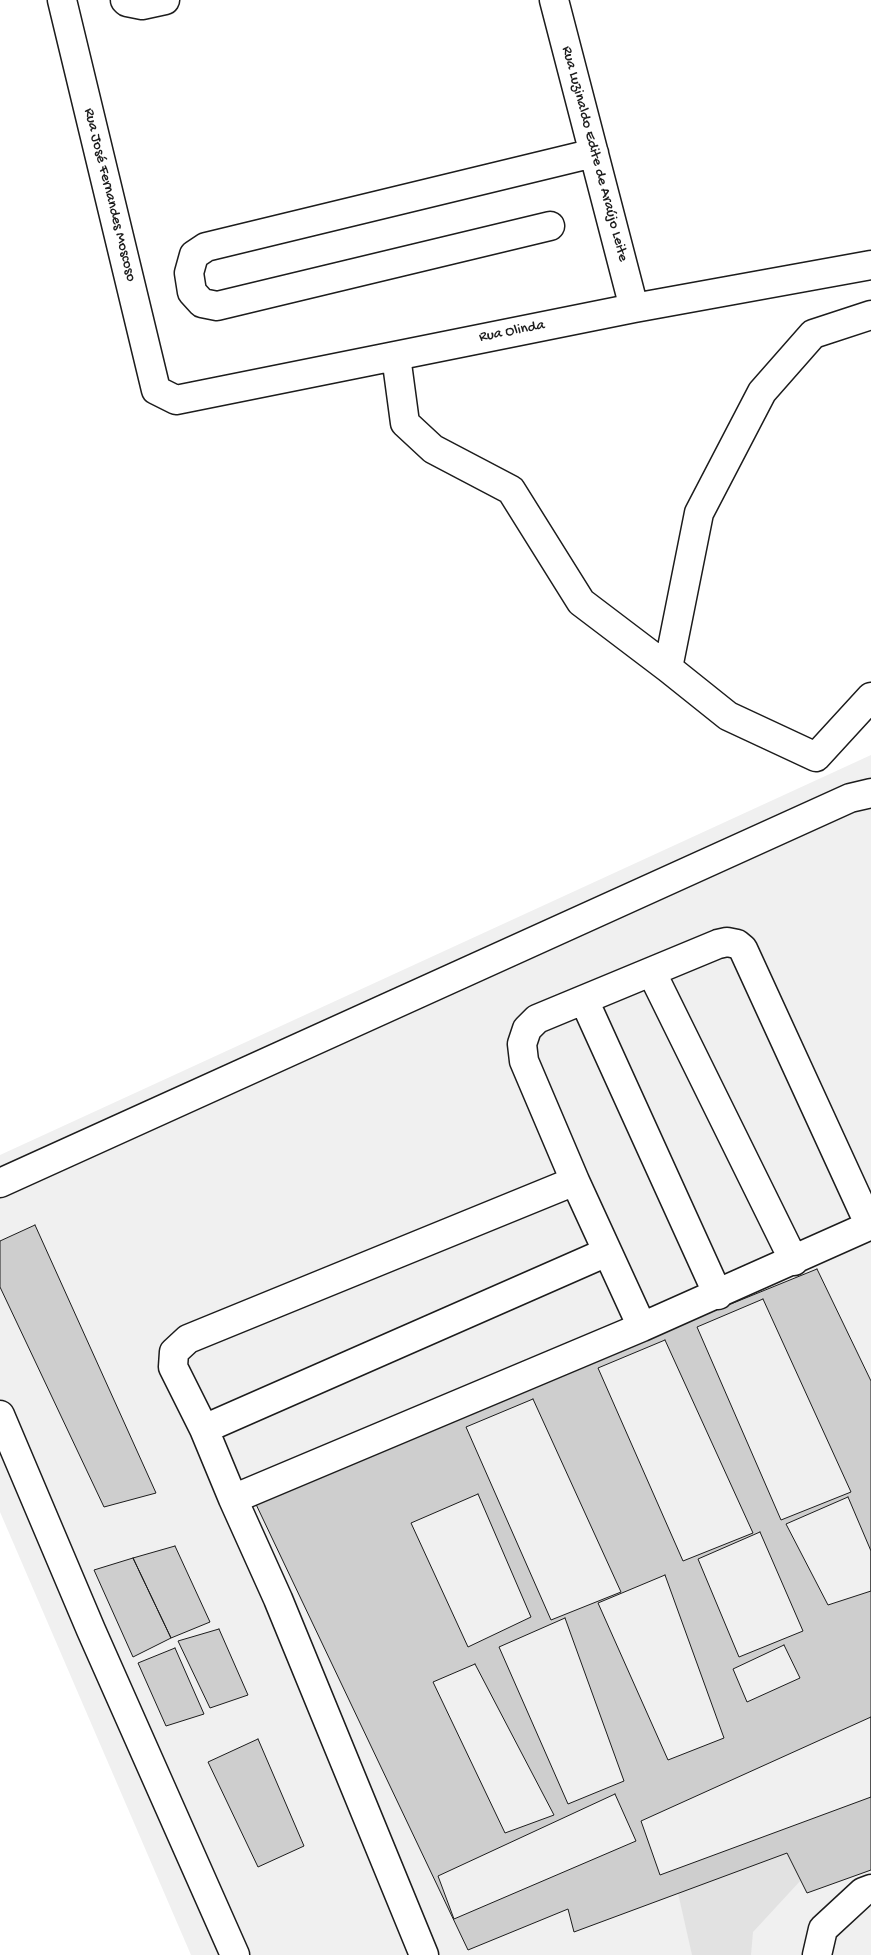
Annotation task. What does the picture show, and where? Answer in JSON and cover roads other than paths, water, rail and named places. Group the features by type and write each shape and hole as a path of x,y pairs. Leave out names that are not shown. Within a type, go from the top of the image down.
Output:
{"street":[{"name":"Rua José Fernandes Moscoso","path":"62,0 156,390"},
{"path":"125,0 142,6 165,0"},
{"name":"Rua Luzinaldo Edite de Araújo Leite","path":"554,0 634,308"},
{"path":"550,226 217,306 202,302 192,292 189,272 194,255 206,246 594,153"},
{"name":"Rua Olinda","path":"156,390 176,400 634,308 871,265"},
{"path":"668,668 698,513 762,392 813,334 871,315"},
{"path":"396,356 405,423 433,449 511,490 581,602 728,716 816,757 871,698"},
{"path":"0,1183 841,802 871,793"},
{"path":"232,1499 642,1327 718,1295 870,1226 743,949 736,944 727,942 718,944 652,973 537,1019 527,1029 522,1044 524,1061 575,1181 642,1327"},
{"path":"652,973 794,1261"},
{"path":"584,1000 718,1295"},
{"path":"424,1955 278,1600 232,1499 204,1429 173,1367 174,1352 188,1339 575,1181"},
{"path":"204,1429 607,1252"},
{"path":"0,1415 91,1630 235,1955"},
{"path":"817,1955 823,1929 863,1892 871,1889"}]}
